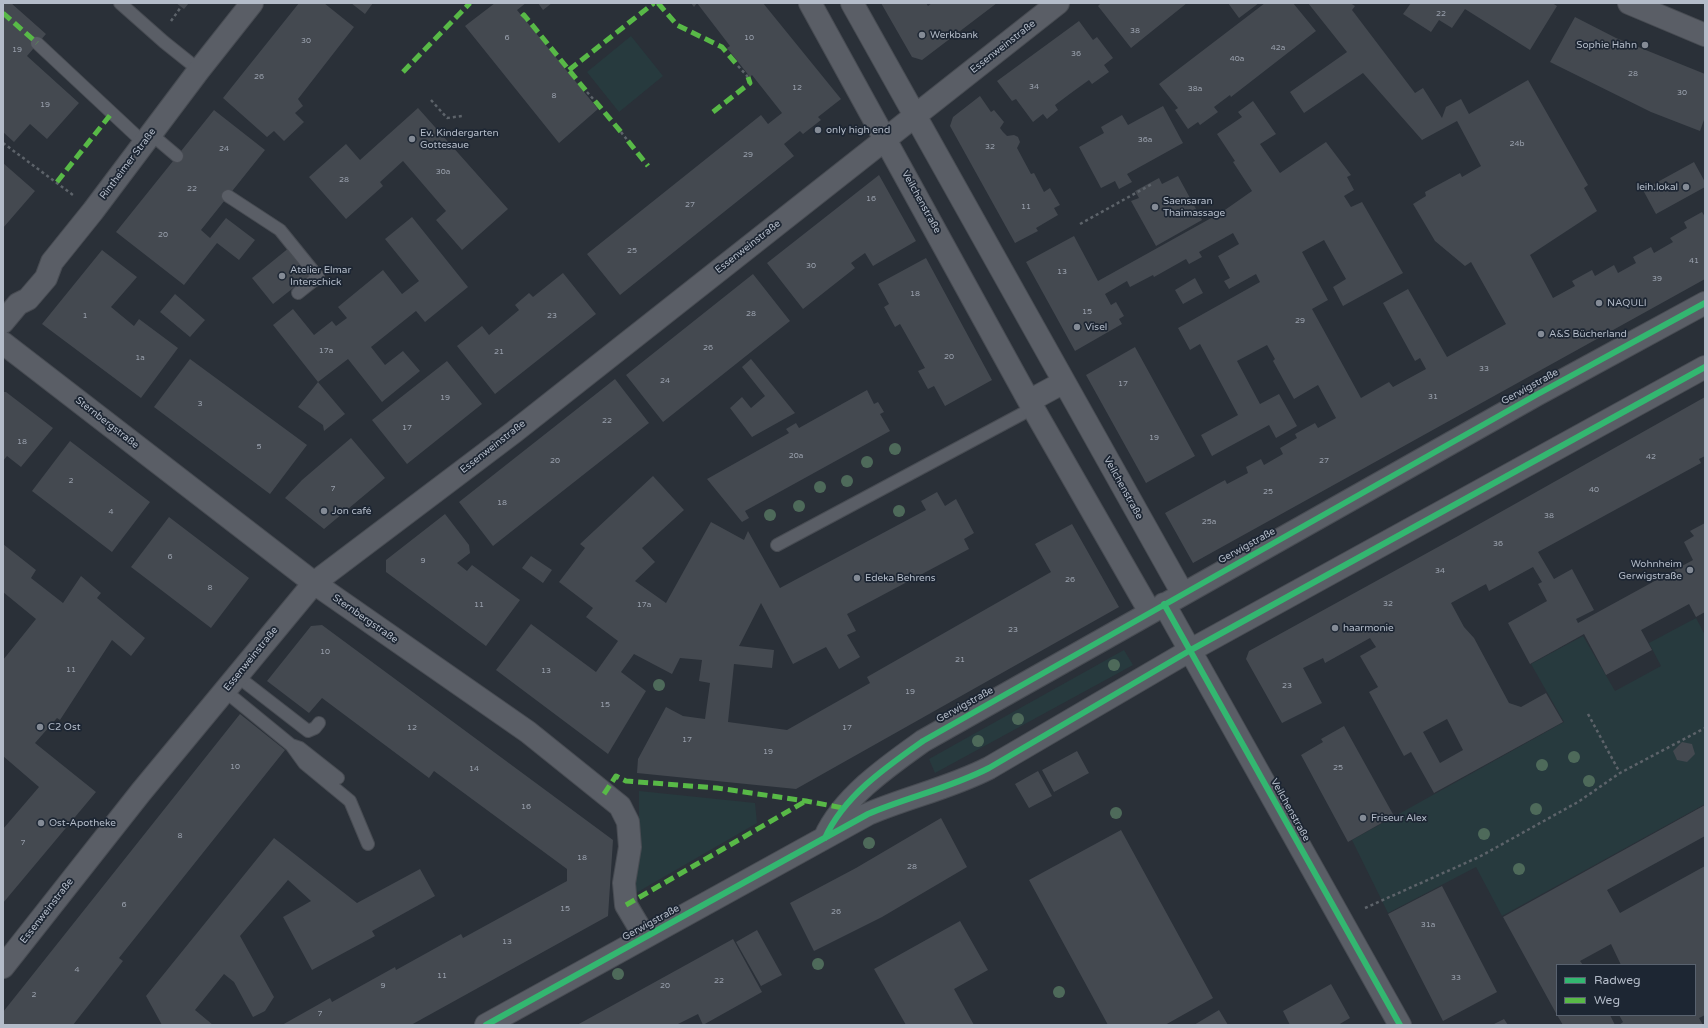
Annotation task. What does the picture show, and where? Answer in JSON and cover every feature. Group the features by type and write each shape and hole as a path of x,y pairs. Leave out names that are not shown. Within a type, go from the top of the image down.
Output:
{"street":[{"name":"Rintheimer Straße","path":"3,322 18,304 28,299 46,278 52,262 93,211 199,70 252,3"},
{"name":"Veilchenstraße","path":"810,3 1031,405 1166,603"},
{"name":"Veilchenstraße","path":"852,3 1064,382 1189,651 1400,1025"},
{"name":"Essenweinstraße","path":"3,967 141,792 314,583 508,436 1058,3"},
{"path":"1629,3 1705,35"},
{"name":"Gerwigstraße","path":"825,838 843,808 870,782 922,741 1536,394 1705,303"},
{"name":"Sternbergstraße","path":"3,343 314,583 528,732 620,806 628,822 630,847 624,883 626,905 645,937"},
{"name":"Gerwigstraße","path":"486,1025 881,808 969,778 989,768 1189,651 1705,367"},
{"path":"1031,405 1064,382"}],"lane":[{"path":"120,3 164,42 199,70"},
{"path":"37,44 147,139 177,156"},
{"path":"228,196 280,230 318,277 298,293"},
{"path":"777,545 1031,405"},
{"path":"231,684 308,731 315,728 319,723"},
{"path":"231,684 291,745 304,763 350,801 368,844"},
{"path":"291,745 300,748 338,778"}],"path":[{"path":"738,66 748,77"},
{"path":"588,92 595,101"},
{"path":"431,100 447,118 462,116"},
{"path":"620,132 628,141"},
{"path":"3,143 64,188"},
{"path":"1080,224 1152,184"},
{"path":"1588,714 1620,773"},
{"path":"1382,900 1478,857 1578,802 1620,773 1705,728"}],"green space":[{"path":"631,36 663,76 619,112 587,72"},
{"path":"1696,618 1705,635 1705,804 1502,916 1476,867 1388,913 1352,840 1564,722 1531,664 1583,636 1615,691 1661,666 1649,643"},
{"path":"1124,650 1133,665 935,773 929,759"},
{"path":"639,791 755,803 757,823 636,893 634,887 639,842"}],"building":[{"path":"3,3 11,3 46,34 27,56 79,103 47,139 30,124 14,142 3,132"},
{"path":"176,3 189,3 184,9"},
{"path":"299,3 324,3 354,27 298,99 303,106 295,113 304,122 284,141 274,131 267,137 223,98"},
{"path":"351,3 373,3 365,14"},
{"path":"495,3 526,3 517,10 598,109 559,143 465,26"},
{"path":"538,3 552,3 543,10"},
{"path":"691,3 697,3 694,7"},
{"path":"697,3 763,3 841,99 818,117 821,120 803,134 800,131 784,144 794,156 620,295 587,254 761,115 768,124 782,113 752,75 750,77 727,48 730,46"},
{"path":"881,3 926,3 928,6 932,3 997,3 922,60 912,57"},
{"path":"1101,3 1187,3 1131,48 1098,6"},
{"path":"1228,3 1259,3 1239,18"},
{"path":"1265,3 1293,3 1316,31 1231,97 1230,95 1214,107 1218,112 1200,125 1198,122 1188,129 1175,110 1178,108 1159,84"},
{"path":"1308,3 1350,3 1355,6 1352,10 1415,93 1423,88 1442,118 1446,107 1461,99 1469,114 1528,80 1588,185 1584,188 1597,211 1530,255 1553,298 1575,286 1572,281 1592,270 1595,276 1614,265 1618,273 1636,263 1633,257 1651,247 1654,253 1673,242 1670,238 1687,228 1684,222 1702,212 1705,217 1705,279 1193,563 1165,513 1225,480 1227,484 1248,473 1246,467 1261,459 1264,465 1283,454 1280,448 1297,438 1295,434 1315,423 1318,428 1336,418 1318,385 1294,399 1273,361 1275,359 1267,345 1237,361 1260,404 1279,394 1297,426 1276,438 1269,425 1212,456 1201,435 1238,415 1200,344 1190,350 1178,328 1260,282 1256,274 1229,289 1224,281 1230,278 1218,256 1239,244 1233,233 1199,252 1202,257 1189,264 1186,259 1154,277 1153,275 1130,287 1127,281 1105,294 1111,305 1116,302 1124,316 1119,319 1122,324 1075,351 1026,262 1074,236 1098,281 1222,212 1252,191 1233,162 1235,161 1217,134 1242,117 1238,112 1253,101 1276,134 1260,144 1280,173 1326,142 1351,175 1347,177 1354,190 1344,196 1351,207 1362,202 1403,273 1343,306 1333,287 1346,279 1324,240 1302,252 1328,300 1312,309 1361,398 1389,382 1393,387 1426,369 1420,358 1415,361 1383,303 1408,289 1447,357 1506,324 1471,262 1465,266 1435,241 1413,204 1426,196 1425,192 1460,173 1462,177 1481,166 1457,121 1422,140 1363,73 1304,113 1290,92 1347,52"},
{"path":"1411,3 1552,3 1557,6 1530,50 1465,9 1452,28 1439,20 1431,32 1403,14"},
{"path":"1575,17 1616,38 1705,74 1705,117 1700,131 1651,112 1550,62"},
{"path":"1079,21 1093,40 1097,37 1113,58 1104,65 1109,72 1092,84 1089,80 1055,105 1058,110 1047,119 1043,114 1033,122 1016,99 1012,101 997,81"},
{"path":"980,96 991,112 994,110 1004,122 1000,128 1003,132 1007,136 1014,135 1018,137 1020,142 1017,148 1031,174 1034,173 1044,192 1050,188 1060,205 1054,208 1058,215 1036,228 1038,231 1015,243 950,126 953,117"},
{"path":"1163,106 1183,143 1127,174 1132,182 1119,189 1115,181 1101,188 1079,147 1104,133 1101,127 1122,115 1128,125"},
{"path":"418,108 508,209 462,250 436,220 446,211 403,161 380,182 383,186 346,219 309,177 346,144 360,160"},
{"path":"214,110 265,150 201,230 210,238 226,218 255,240 239,260 217,243 184,285 116,232"},
{"path":"1694,162 1705,182 1705,187 1656,214 1643,190"},
{"path":"3,163 35,191 3,228"},
{"path":"879,175 916,241 873,266 865,253 851,263 855,268 803,309 767,263"},
{"path":"1178,176 1202,220 1156,246 1131,201 1139,198 1135,191 1159,178 1162,184"},
{"path":"412,217 468,287 425,322 416,311 371,347 385,365 403,351 420,371 382,402 348,359 318,382 273,325 293,309 314,335 332,321 336,326 347,318 338,307 383,270 402,294 419,281 385,239"},
{"name":"Atelier Elmar Interschick","path":"290,247 311,274 273,304 252,278"},
{"path":"102,250 137,277 111,307 134,326 139,319 178,348 141,398 42,324"},
{"path":"926,258 992,380 945,406 934,386 928,389 918,371 925,368 900,324 895,327 884,307 889,304 878,284"},
{"path":"563,273 596,314 495,394 457,346 482,326 489,335 519,310 515,305 529,293 533,297"},
{"path":"753,274 790,321 663,422 626,375"},
{"path":"1195,278 1203,293 1183,304 1175,290"},
{"path":"175,294 205,320 190,337 160,312"},
{"path":"1135,347 1195,456 1146,483 1086,375"},
{"path":"190,359 307,445 270,494 154,407"},
{"path":"751,359 795,413 752,437 730,408 742,397 751,408 765,396 742,367"},
{"path":"447,361 482,404 407,464 372,420"},
{"path":"615,379 649,423 493,546 459,502"},
{"path":"318,382 345,414 324,431 323,425 298,407"},
{"path":"867,390 874,404 878,402 884,412 880,414 890,431 745,511 749,518 742,522 707,479 789,433 786,429 796,423 799,428"},
{"path":"3,392 6,392 53,428 21,467 7,456 3,461"},
{"path":"1705,397 1705,456 1699,459 1701,463 1538,552 1554,579 1572,569 1594,610 1576,619 1578,623 1693,560 1684,542 1694,536 1690,531 1705,523 1705,612 1696,617 1689,604 1641,630 1652,650 1606,675 1584,634 1530,664 1508,623 1547,601 1538,584 1542,582 1533,567 1489,591 1486,584 1451,603 1464,627 1474,638 1509,703 1521,707 1546,693 1563,722 1434,793 1411,752 1404,756 1369,692 1378,687 1360,656 1376,647 1370,638 1325,663 1323,658 1303,668 1322,703 1282,723 1246,659 1249,651 1458,536","holes":["1447,719 1463,750 1440,763 1423,732"]},
{"path":"351,438 385,478 324,529 285,498 302,480"},
{"path":"70,441 150,502 112,552 32,491"},
{"path":"653,476 684,510 642,548 655,562 635,581 666,603 711,522 744,540 748,531 780,588 926,510 921,501 937,492 945,506 956,499 974,533 964,539 969,549 847,614 856,631 847,635 860,657 839,669 826,647 793,664 761,603 739,646 774,650 772,668 734,664 728,722 787,730 870,683 867,677 1051,572 1035,544 1072,524 1119,607 796,789 637,773 638,759 666,707 683,716 705,719 710,683 699,681 702,660 680,658 672,674 634,654 621,672 646,691 608,754 496,670 531,624 596,672 618,641 586,617 593,608 559,582 585,548 580,544"},
{"path":"445,514 469,545 470,553 457,563 467,571 472,565 520,600 486,646 386,572 386,560"},
{"path":"169,517 249,578 211,628 131,567"},
{"path":"3,544 36,570 31,578 63,603 81,576 101,593 97,598 145,638 131,656 112,640 60,720 57,718 35,743 96,792 3,903 3,829 39,787 3,756 3,660 36,619 3,592"},
{"path":"531,556 552,570 543,583 522,568"},
{"path":"322,625 613,840 608,916 411,1025 282,1025 330,998 332,1002 395,967 396,970 461,934 463,938 567,881 567,869 434,771 429,778 322,698 309,713 267,681 311,626"},
{"path":"240,714 285,750 119,958 123,961 73,1025 3,1025 3,1012"},
{"path":"1344,726 1394,816 1348,842 1301,755 1323,742 1321,739"},
{"path":"1682,742 1692,744 1695,754 1687,762 1677,760 1673,751"},
{"path":"1077,751 1089,773 1054,792 1042,770"},
{"path":"1038,771 1052,796 1029,808 1015,784"},
{"path":"1705,805 1705,836 1607,890 1620,913 1705,866 1705,1015 1699,1018 1703,1025 1619,1025 1623,1022 1620,1016 1696,1016 1696,964 1621,964 1611,944 1580,961 1582,964 1556,964 1556,1013 1503,917"},
{"path":"941,818 967,867 882,917 814,951 790,903 856,868"},
{"path":"1121,830 1213,998 1165,1025 1108,1025 1029,880"},
{"path":"274,838 357,903 420,869 435,896 372,931 375,936 312,970 283,917 311,901 288,880 240,936 274,997 265,1011 253,1017 234,982 224,974 195,1010 213,1025 162,1025 146,996"},
{"path":"1442,886 1497,992 1443,1021 1388,914"},
{"path":"960,921 988,970 954,989 974,1025 906,1025 874,969"},
{"path":"757,930 782,975 761,986 736,942"},
{"path":"733,939 762,992 703,1025 698,1014 676,1025 577,1025"},
{"path":"1331,984 1350,1018 1338,1025 1290,1025 1283,1011"},
{"path":"1219,1010 1228,1025 1194,1025"},
{"path":"1558,1016 1610,1016 1615,1025 1563,1025"},
{"path":"1504,1019 1508,1025 1492,1025"}],"marked path":[{"path":"403,72 470,3"},
{"path":"569,70 654,3"},
{"path":"658,3 677,25 722,47 738,66"},
{"path":"3,13 37,43"},
{"path":"522,17 524,15 587,92"},
{"path":"713,112 750,83 748,77"},
{"path":"595,101 621,132"},
{"path":"57,182 111,114"},
{"path":"628,141 648,166"},
{"path":"604,794 616,776 626,781 717,788 843,808"},
{"path":"626,905 806,801"}],"cycle path":[{"path":"825,838 843,809 867,784 923,741 1536,395 1705,303"},
{"path":"486,1025 868,814 898,802 944,787 989,768 1189,651 1705,367"},
{"path":"1164,604 1400,1025"}],"place":[{"name":"Werkbank","path":"922,35"},
{"name":"Sophie Hahn","path":"1645,45"},
{"name":"only high end","path":"818,130"},
{"name":"Ev. Kindergarten Gottesaue","path":"412,139"},
{"name":"leih.lokal","path":"1686,187"},
{"name":"Saensaran Thaimassage","path":"1155,207"},
{"name":"Atelier Elmar Interschick","path":"282,276"},
{"name":"NAQULI","path":"1599,303"},
{"name":"Visel","path":"1077,327"},
{"name":"A&S Bücherland","path":"1541,334"},
{"name":"Jon café","path":"324,511"},
{"name":"Wohnheim Gerwigstraße","path":"1690,570"},
{"name":"Edeka Behrens","path":"857,578"},
{"name":"haarmonie","path":"1335,628"},
{"name":"C2 Ost","path":"40,727"},
{"name":"Friseur Alex","path":"1363,818"},
{"name":"Ost-Apotheke","path":"41,823"}]}
